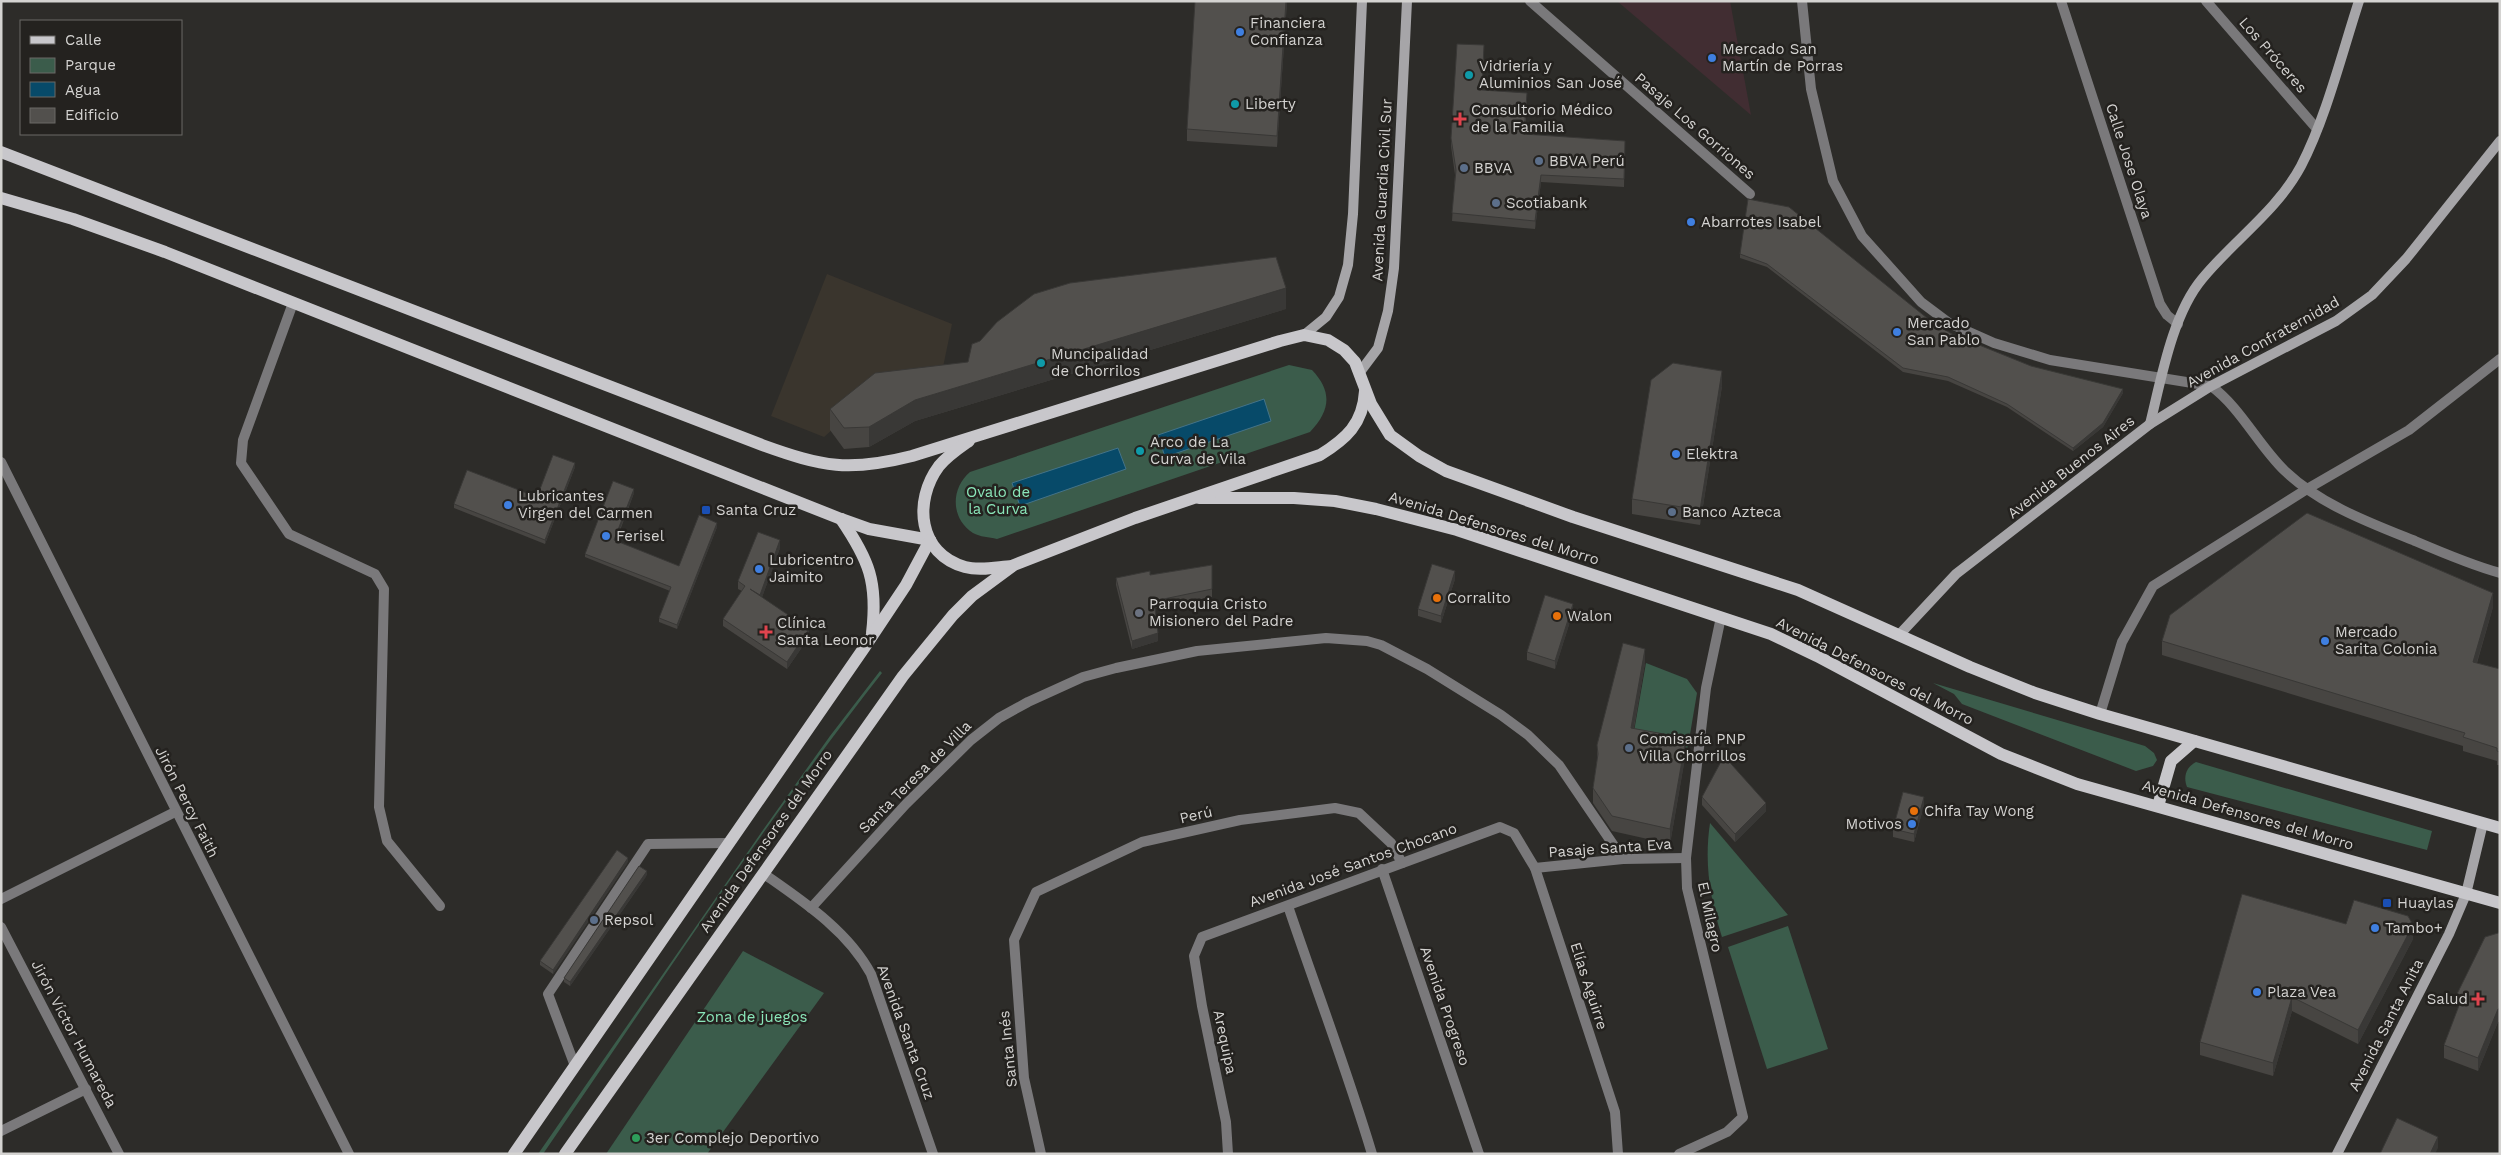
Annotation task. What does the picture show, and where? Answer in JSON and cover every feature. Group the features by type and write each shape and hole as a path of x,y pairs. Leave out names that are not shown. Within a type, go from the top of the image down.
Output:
{"main road":[{"path":"1,152 792,456 821,464 851,467 881,464 974,436"},
{"path":"1,198 118,234 841,519 888,533 930,540"},
{"name":"Avenida Defensores del Morro","path":"1014,566 984,569 966,567 952,562 930,540 924,522 923,503 929,482 940,464 974,436 1304,335 1328,340 1344,350 1355,362 1379,419 1390,435 1419,456 1446,471 1573,517 1798,590 1970,668 2035,693 2100,714 2500,828"},
{"name":"Avenida Defensores del Morro","path":"565,1154 764,874 846,754 908,669 972,596 1014,566 1135,518 1199,498 1320,455 1343,441 1357,423 1364,401 1365,389"},
{"name":"Avenida Defensores del Morro","path":"1199,498 1294,498 1335,501 1376,509 1457,530 1771,634 1818,656 2001,754 2078,784 2500,903"},
{"path":"841,519 860,546 871,575 875,606 871,636"},
{"name":"Avenida Defensores del Morro","path":"514,1154 906,585 930,540"},
{"path":"2158,806 2171,761 2194,741"}],"street":[{"name":"Avenida Guardia Civil Sur","path":"1304,335 1326,317 1339,297 1348,265 1353,214 1362,1"},
{"name":"Avenida Guardia Civil Sur","path":"1360,372 1378,348 1388,311 1394,268 1407,1"},
{"name":"Pasaje Los Gorriones","path":"1530,1 1750,194"},
{"path":"1802,1 1812,89 1833,181 1862,236 1921,302 1949,322 1994,343 2050,360 2210,386 2228,401 2274,459 2307,489 2360,519 2476,566 2500,573"},
{"name":"Calle Jose Olaya","path":"2061,1 2160,304 2167,315 2178,324"},
{"name":"Los Próceres","path":"2206,1 2317,129"},
{"name":"Avenida Buenos Aires","path":"1899,635 1956,574 2150,424 2178,324 2188,299 2201,279 2278,200 2301,166 2317,129 2359,1"},
{"name":"Avenida Confraternidad","path":"2150,424 2210,386 2336,322 2372,295 2406,259 2500,141"},
{"path":"293,302 242,440 241,463 289,534 374,574 384,589 379,808 386,841 440,906"},
{"path":"2100,714 2122,642 2153,586 2307,489 2409,430 2500,359"},
{"name":"Jirón Percy Faith","path":"1,462 175,812 349,1154"},
{"name":"El Milagro","path":"1679,1154 1727,1132 1743,1117 1687,888 1686,858 1706,688 1721,617"},
{"name":"Santa Teresa de Villa","path":"811,908 906,804 971,740 999,718 1028,702 1083,677 1116,668 1197,651 1326,638 1366,641 1381,645 1427,669 1501,715 1528,736 1559,765 1623,859"},
{"name":"Perú","path":"1014,940 1036,892 1142,842 1240,820 1334,808 1359,813 1391,843 1402,863"},
{"path":"1,899 175,812"},
{"name":"Avenida Santa Anita","path":"2337,1154 2449,934 2466,894 2483,823"},
{"name":"Avenida José Santos Chocano","path":"1202,937 1500,827 1514,833"},
{"name":"Elías Aguirre","path":"1514,833 1535,868 1615,1112 1618,1154"},
{"path":"575,1066 548,994 648,844 728,843"},
{"name":"Pasaje Santa Eva","path":"1535,868 1623,859 1686,858"},
{"name":"Avenida Progreso","path":"1382,869 1479,1154"},
{"name":"Avenida Santa Cruz","path":"764,874 811,908 847,939 862,956 871,974 933,1154"},
{"path":"1288,906 1325,1016 1355,1096 1372,1154"},
{"name":"Jirón Víctor Humareda","path":"1,927 120,1154"},
{"name":"Arequipa","path":"1202,937 1194,956 1202,1006 1226,1122 1228,1154"},
{"name":"Santa Inés","path":"1014,940 1024,1078 1041,1154"},
{"path":"1,1131 86,1089"}],"shaded area":[{"name":"Mercado San Martín de Porras","path":"1617,1 1730,1 1751,115"},
{"path":"827,274 952,324 943,367 871,395 824,437 771,416"}],"green space":[{"name":"Ovalo de la Curva","path":"1289,365 1312,370 1319,378 1326,394 1325,409 1322,417 1310,432 997,539 973,533 965,527 960,519 956,503 957,494 959,486 970,472"},
{"path":"1646,663 1687,679 1697,693 1687,752 1632,743"},
{"path":"880,671 882,673 837,731 751,850 543,1154 538,1154 763,830 830,736"},
{"path":"1933,683 2145,746 2154,753 2157,760 2153,766 2136,771 1962,704 1954,694"},
{"path":"2196,762 2432,831 2427,850 2187,787 2186,773"},
{"path":"1710,823 1788,915 1722,937 1709,881 1708,838"},
{"path":"1788,926 1828,1049 1767,1069 1728,947"},
{"name":"Zona de juegos","path":"743,951 824,993 707,1154 606,1154"}],"water":[{"path":"1264,399 1271,421 1165,457 1158,435"},
{"path":"1118,448 1126,469 1020,506 1012,483"}],"building":[{"path":"1195,1 1286,1 1277,136 1187,129"},
{"path":"1457,44 1484,45 1482,90 1527,93 1524,134 1625,141 1624,179 1541,175 1535,221 1452,213 1456,170 1451,138"},
{"name":"Mercado San Pablo","path":"1748,199 1789,207 1932,322 1952,334 2031,366 2123,389 2103,423 2073,448 2007,404 1948,377 1903,368 1767,264 1740,254"},
{"path":"1276,257 1286,288 915,400 869,427 844,428 830,409 875,373 968,362 972,344 980,341 997,322 1034,294 1070,283"},
{"name":"Elektra","path":"1673,363 1722,371 1700,510 1632,499 1651,380"},
{"name":"Lubricantes Virgen del Carmen","path":"553,455 575,463 545,540 454,504 467,470 537,497"},
{"name":"Ferisel","path":"613,481 634,489 614,540 679,566 699,515 717,523 677,625 659,618 671,587 585,554"},
{"name":"Mercado Sarita Colonia","path":"2307,513 2493,593 2473,662 2500,669 2500,752 2497,751 2497,748 2463,737 2465,733 2162,641 2170,615"},
{"path":"758,532 780,540 760,595 750,589 809,629 787,662 723,619 745,586 738,581"},
{"name":"Corralito","path":"1432,564 1455,571 1441,616 1418,609"},
{"path":"1212,565 1212,589 1154,601 1158,633 1132,641 1116,578 1150,571 1150,575"},
{"path":"1545,595 1573,604 1555,661 1527,652"},
{"name":"Comisaría PNP Villa Chorrillos","path":"1623,643 1645,649 1631,728 1686,738 1670,829 1612,816 1593,788 1598,754 1597,745"},
{"path":"1724,756 1766,803 1735,834 1702,797"},
{"path":"1903,792 1924,797 1914,834 1893,829"},
{"path":"617,850 628,858 553,970 540,961"},
{"path":"639,866 647,871 570,982 564,978"},
{"path":"2242,894 2346,924 2354,900 2408,916 2413,925 2358,1030 2292,997 2273,1063 2200,1042"},
{"path":"2500,933 2500,1009 2498,1009 2478,1058 2444,1045 2463,995 2457,994 2485,937"},
{"path":"2397,1118 2438,1137 2430,1154 2380,1154"}],"place":[{"name":"Financiera Confianza","path":"1240,32"},
{"name":"Mercado San Martín de Porras","path":"1712,58"},
{"name":"Vidriería y Aluminios San José","path":"1469,75"},
{"name":"Liberty","path":"1235,104"},
{"name":"Consultorio Médico de la Familia","path":"1460,119"},
{"name":"BBVA Perú","path":"1539,161"},
{"name":"BBVA","path":"1464,168"},
{"name":"Scotiabank","path":"1496,203"},
{"name":"Abarrotes Isabel","path":"1691,222"},
{"name":"Mercado San Pablo","path":"1897,332"},
{"name":"Muncipalidad de Chorrilos","path":"1041,363"},
{"name":"Arco de La Curva de Vila","path":"1140,451"},
{"name":"Elektra","path":"1676,454"},
{"name":"Lubricantes Virgen del Carmen","path":"508,505"},
{"name":"Santa Cruz","path":"706,510"},
{"name":"Banco Azteca","path":"1672,512"},
{"name":"Ferisel","path":"606,536"},
{"name":"Lubricentro Jaimito","path":"759,569"},
{"name":"Corralito","path":"1437,598"},
{"name":"Parroquia Cristo Misionero del Padre","path":"1139,613"},
{"name":"Walon","path":"1557,616"},
{"name":"Clínica Santa Leonor","path":"766,632"},
{"name":"Mercado Sarita Colonia","path":"2325,641"},
{"name":"Comisaría PNP Villa Chorrillos","path":"1629,748"},
{"name":"Chifa Tay Wong","path":"1914,811"},
{"name":"Motivos","path":"1912,824"},
{"name":"Huaylas","path":"2387,903"},
{"name":"Repsol","path":"594,920"},
{"name":"Tambo+","path":"2375,928"},
{"name":"Plaza Vea","path":"2257,992"},
{"name":"Salud","path":"2478,999"},
{"name":"3er Complejo Deportivo","path":"636,1138"}]}
